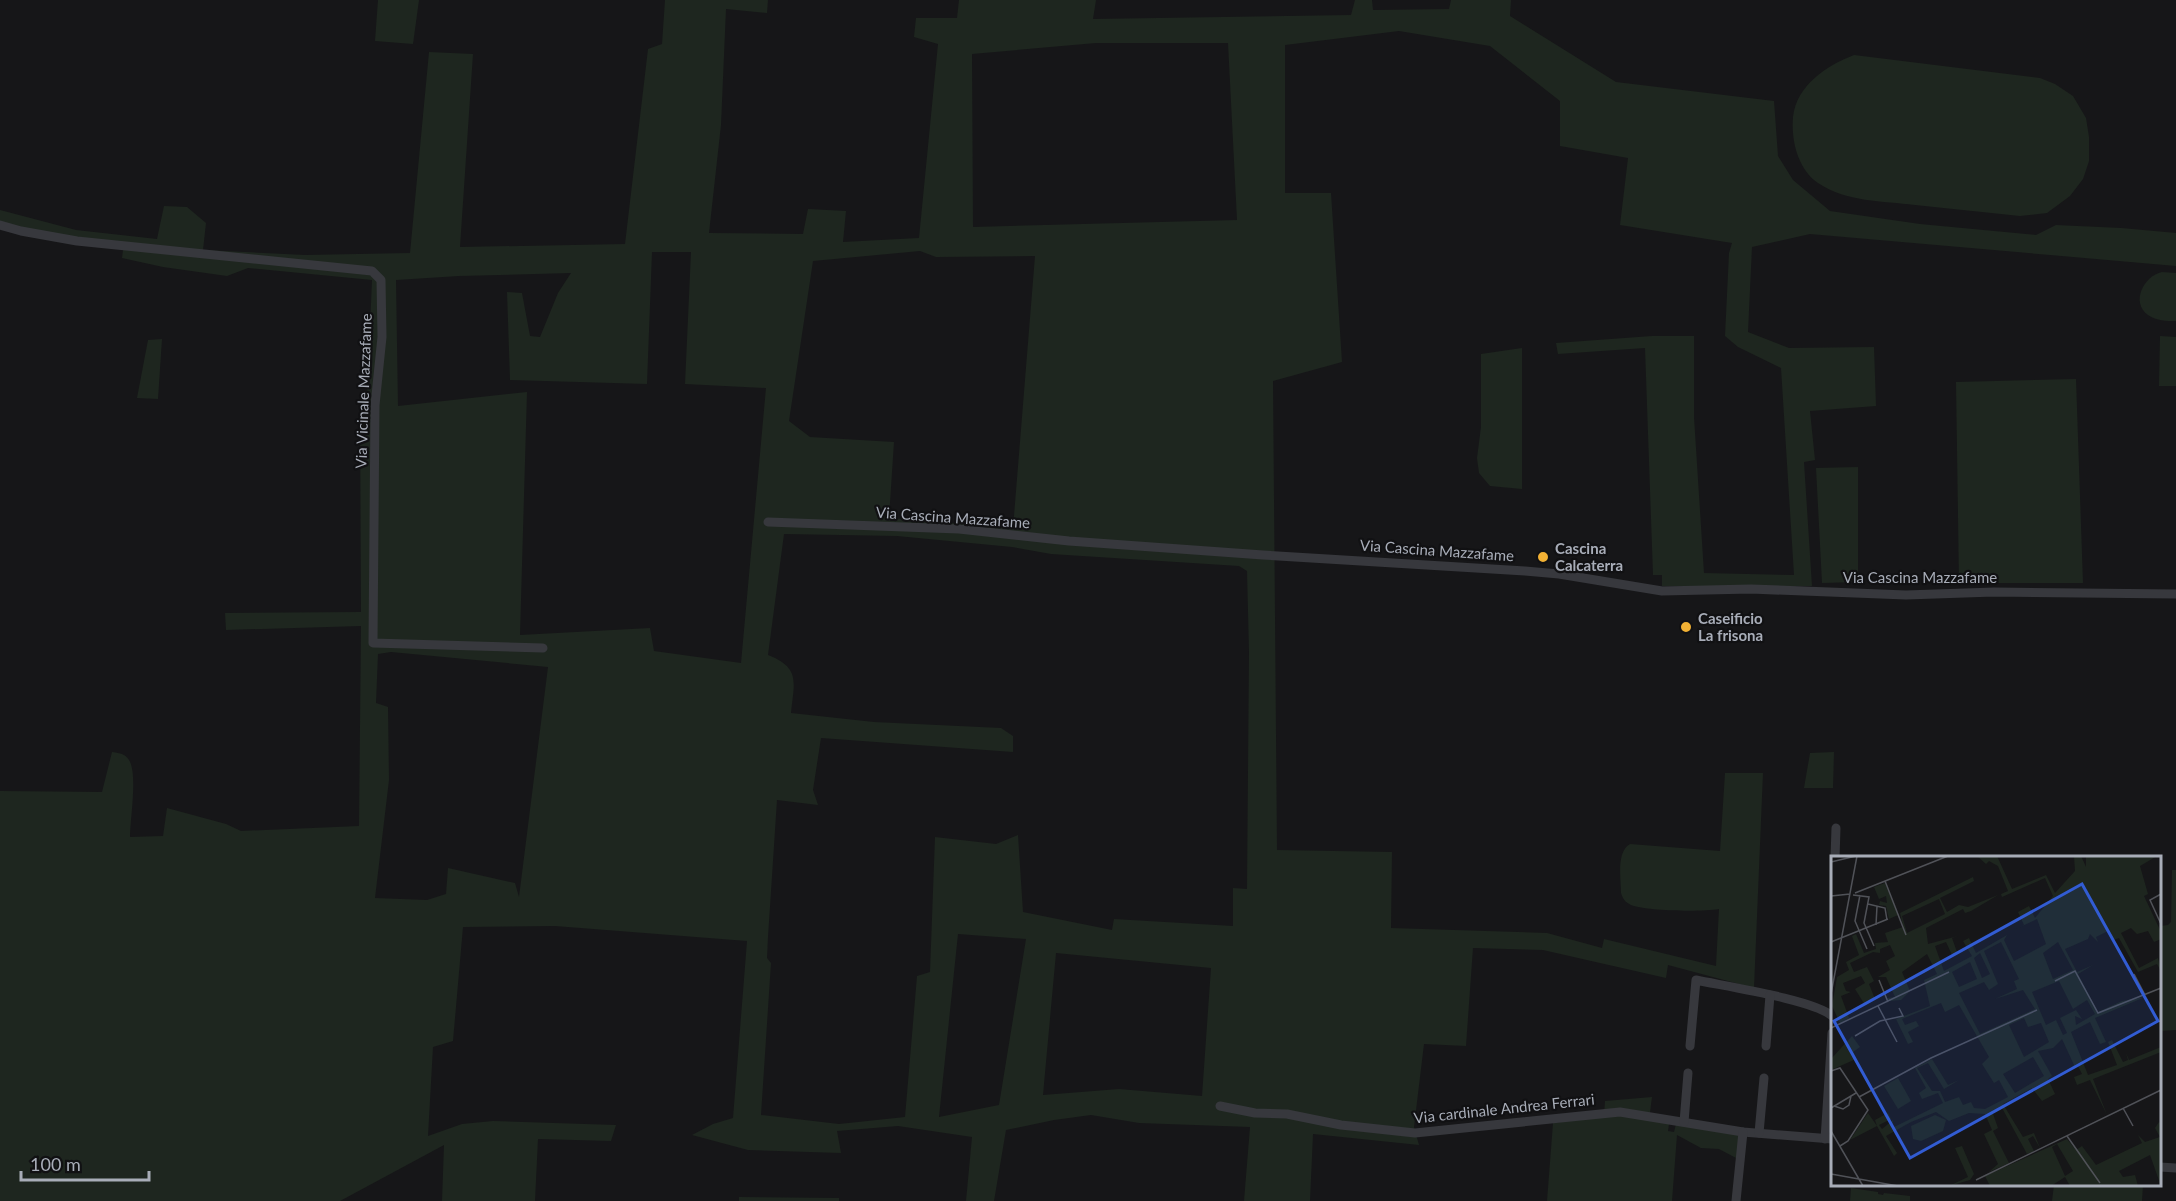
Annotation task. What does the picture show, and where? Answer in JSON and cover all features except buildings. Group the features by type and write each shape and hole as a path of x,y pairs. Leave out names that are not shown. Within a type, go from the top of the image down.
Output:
{"street":[{"name":"Via Vicinale Mazzafame","path":"0,225 77,241 372,271 381,280 382,337 375,405 373,643 543,648"},
{"name":"Via Cascina Mazzafame","path":"768,522 959,529 1069,541 1525,571 1559,574 1662,591 1751,589 1906,595 1994,592 2176,594"},
{"path":"1835,856 1836,828"},
{"path":"1690,1046 1696,980 1770,996 1823,1010 1831,1015"},
{"path":"1766,1046 1770,996"},
{"path":"1684,1122 1688,1073"},
{"path":"1759,1133 1764,1078"},
{"path":"1829,1139 1831,1086"},
{"name":"Via cardinale Andrea Ferrari","path":"1220,1106 1255,1113 1287,1114 1341,1125 1415,1133 1615,1112 1743,1132 1829,1139"},
{"path":"1736,1201 1743,1132"},
{"path":"2161,1167 2176,1168"}],"shaded area":[{"path":"378,0 419,0 413,44 375,41"},
{"path":"665,0 768,0 767,13 726,9 721,125 709,233 803,234 808,209 846,211 843,242 919,238 938,44 914,37 916,18 957,18 959,0 1096,0 1093,19 1351,15 1355,0 1372,0 1373,10 1449,9 1451,0 1511,0 1510,16 1616,82 1774,101 1778,156 1793,180 1830,211 1920,224 2036,235 2056,225 2176,233 2176,266 1810,234 1752,247 1748,332 1789,348 1874,347 1876,406 1810,411 1815,460 1804,462 1812,586 1662,586 1662,575 1653,575 1645,348 1558,354 1556,343 1652,336 1694,336 1694,417 1704,573 1794,575 1781,368 1738,347 1725,336 1729,253 1732,243 1620,225 1628,158 1560,146 1560,101 1490,46 1399,31 1285,45 1285,193 1331,193 1342,362 1273,381 1277,850 1392,852 1391,928 1547,933 1602,948 1604,939 1716,966 1719,909 1664,910 1629,904 1621,893 1621,859 1630,844 1720,851 1725,773 1763,773 1754,988 1668,965 1666,978 1543,950 1473,948 1466,1046 1424,1044 1414,1127 1419,1145 1313,1134 1310,1201 1244,1201 1250,1127 1139,1123 1091,1115 1006,1130 994,1201 966,1201 972,1137 898,1126 837,1131 841,1153 748,1150 692,1135 713,1124 733,1118 747,941 555,926 463,927 453,1041 433,1047 428,1136 462,1124 493,1121 616,1125 611,1141 538,1139 535,1201 442,1201 444,1145 340,1201 0,1201 0,791 102,792 112,752 125,756 132,767 130,837 163,836 167,808 226,824 241,831 359,826 361,626 226,630 225,613 361,612 360,407 367,397 372,280 248,268 227,276 163,267 122,258 124,243 62,236 0,222 0,210 76,230 157,239 164,206 187,207 206,223 203,250 305,255 410,253 429,52 473,54 460,247 625,244 648,49 662,44","holes":["1096,43 1228,43 1237,220 973,227 972,54","920,251 936,257 1035,256 1013,528 889,518 894,442 810,437 789,421 813,261","652,252 691,252 685,384 766,388 741,663 654,651 650,628 520,635 527,392 398,406 396,280 571,273 558,293 540,337 530,336 522,293 507,292 510,380 647,384","784,534 897,536 1012,547 1051,554 1239,566 1247,571 1249,652 1247,889 1233,888 1233,926 1114,919 1112,930 1023,912 1018,835 996,844 935,837 930,972 917,976 905,1117 839,1124 761,1115 771,963 767,958 777,800 818,805 813,790 821,738 1013,752 1013,736 1001,728 874,722 791,713 793,677 791,671 779,660 768,655","391,652 548,667 519,897 515,883 448,868 446,894 427,900 375,898 389,780 388,707 376,703 378,654","958,934 1026,939 999,1105 939,1117","1056,953 1211,968 1202,1096 1119,1089 1043,1095"]},
{"path":"1854,55 2040,78 2055,84 2073,96 2086,118 2089,161 2083,179 2070,196 2047,213 2020,216 1865,200 1829,189 1811,177 1797,154 1793,135 1793,117 1800,95 1814,78"},
{"path":"2176,273 2176,321 2151,317 2143,310 2140,303 2145,284 2155,274"},
{"path":"2160,336 2176,337 2176,386 2159,386"},
{"path":"162,339 158,399 137,398 148,340"},
{"path":"1522,348 1522,489 1490,486 1479,473 1477,458 1481,427 1481,354"},
{"path":"2076,379 2083,583 1959,583 1956,382"},
{"path":"1858,467 1858,582 1822,583 1816,468"},
{"path":"1834,752 1833,788 1804,788 1810,753"},
{"path":"2172,870 2176,870 2176,1030 2161,1031 2161,926 2171,922"},
{"path":"1652,1097 1649,1120 1669,1124 1668,1131 1674,1132 1676,1124 1738,1135 1738,1159 1719,1149 1701,1148 1677,1135 1672,1201 1547,1201 1553,1123 1604,1116 1605,1101"},
{"path":"2054,1186 2143,1186 2142,1201 2052,1201"},
{"path":"1851,1188 1878,1192 1883,1195 1884,1193 1910,1196 1910,1201 1850,1201"},
{"path":"739,1197 839,1198 839,1201 739,1201"}],"place":[{"name":"Cascina Calcaterra","path":"1543,557"},
{"name":"Caseificio La frisona","path":"1686,627"}]}
